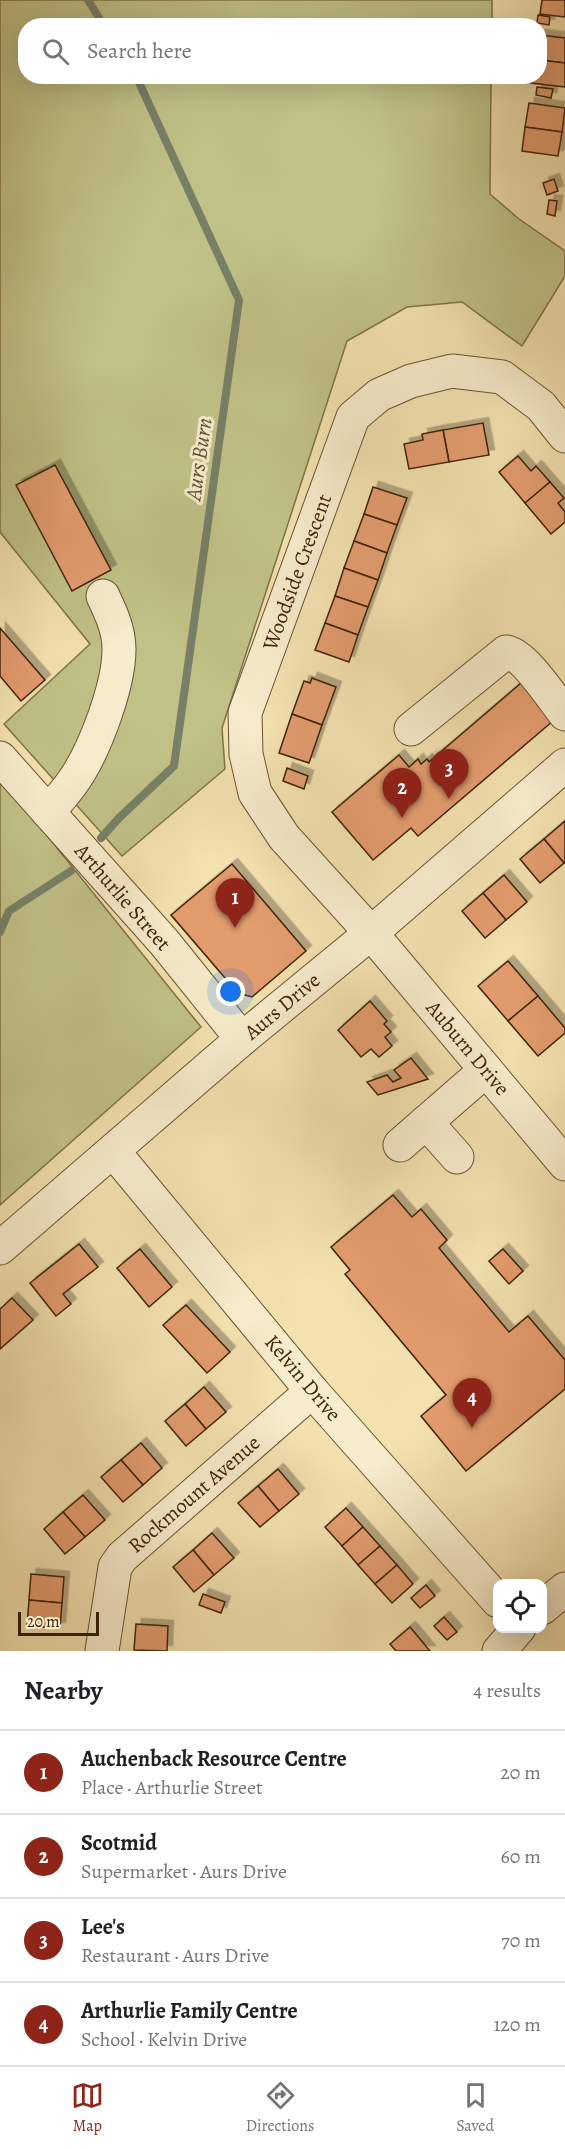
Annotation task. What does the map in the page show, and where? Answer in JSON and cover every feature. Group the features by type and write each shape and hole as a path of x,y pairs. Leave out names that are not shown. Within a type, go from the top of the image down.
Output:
{"street":[{"name":"Woodside Crescent","path":"371,933 284,837 255,793 246,754 245,713 354,417 379,395 411,381 452,371 502,377 541,406 565,436"},
{"path":"48,812 73,782 87,756 109,705 117,678 119,647 115,624 103,596"},
{"path":"411,729 506,652 512,653 525,666 565,714"},
{"name":"Arthurlie Street","path":"0,758 164,942 242,1039"},
{"name":"Aurs Drive","path":"0,1248 565,765"},
{"name":"Auburn Drive","path":"371,933 565,1164"},
{"path":"400,1145 486,1070"},
{"path":"426,1122 457,1157"},
{"name":"Kelvin Drive","path":"113,1151 312,1391 493,1595"},
{"name":"Rockmount Avenue","path":"102,1651 115,1567 122,1557 312,1391"},
{"path":"547,1605 565,1589"},
{"path":"499,1651 515,1633"}],"green space":[{"path":"0,0 492,0 492,18 18,18 18,84 491,84 490,194 519,219 565,251 565,276 522,346 462,302 407,307 347,341 222,728 225,769 122,856 4,724 90,644 0,532"},
{"path":"0,777 201,1027 0,1205"}],"building":[{"path":"542,0 565,0 565,17 540,14"},
{"path":"538,15 550,17 549,25 547,25 547,18 538,18"},
{"path":"547,36 565,38 565,63 547,61"},
{"path":"547,61 565,63 565,87 540,84 547,84"},
{"path":"537,87 553,89 551,98 536,95"},
{"path":"529,103 565,108 562,132 525,127"},
{"path":"525,127 562,132 558,156 522,151"},
{"path":"554,179 558,191 547,195 543,183"},
{"path":"549,200 557,201 555,216 547,214"},
{"path":"483,423 489,455 449,462 443,430"},
{"path":"443,430 449,462 409,469 404,444 423,440 422,434"},
{"path":"518,456 531,471 536,466 550,482 525,503 499,472"},
{"path":"55,465 111,570 72,591 16,485"},
{"path":"550,482 564,498 558,503 565,512 565,522 551,534 525,503"},
{"path":"373,487 407,498 397,525 364,514"},
{"path":"364,514 397,525 387,553 354,541"},
{"path":"354,541 387,553 378,580 344,568"},
{"path":"344,568 378,580 368,607 335,596"},
{"path":"335,596 368,607 358,635 325,623"},
{"path":"325,623 358,635 349,662 315,650"},
{"path":"0,628 45,680 21,701 0,676"},
{"path":"528,677 560,715 418,836 411,828 373,860 332,812 399,755 409,767 418,759 421,764 427,759 429,762"},
{"path":"312,678 336,687 322,725 292,714 304,681 310,683"},
{"path":"292,714 322,725 309,763 279,753"},
{"path":"287,768 308,776 304,789 283,781"},
{"path":"565,821 565,862 564,863 544,839"},
{"path":"544,839 564,863 540,883 520,859"},
{"path":"232,864 306,951 252,997 238,993 171,915"},
{"path":"504,875 527,902 506,920 483,893"},
{"path":"483,893 506,920 485,938 462,911"},
{"path":"508,961 538,996 508,1021 478,986"},
{"path":"538,996 565,1028 565,1033 538,1056 508,1021"},
{"path":"370,1001 387,1021 384,1024 391,1032 385,1037 392,1046 379,1057 371,1049 361,1057 338,1030"},
{"path":"411,1058 428,1079 378,1095 367,1082 387,1075 393,1082 401,1078 394,1070"},
{"path":"393,1195 412,1217 421,1209 447,1240 439,1248 509,1332 528,1316 565,1360 565,1389 466,1471 421,1416 446,1395 345,1274 350,1270 331,1247"},
{"path":"79,1244 98,1267 63,1294 71,1304 56,1316 30,1283"},
{"path":"140,1249 172,1287 149,1307 117,1268"},
{"path":"503,1249 523,1271 509,1284 489,1261"},
{"path":"12,1298 33,1320 0,1349 0,1309"},
{"path":"186,1305 230,1352 207,1373 163,1325"},
{"path":"204,1387 226,1412 206,1429 185,1404"},
{"path":"185,1404 206,1429 186,1446 165,1421"},
{"path":"141,1443 162,1468 143,1485 121,1460"},
{"path":"121,1460 143,1485 123,1502 101,1477"},
{"path":"278,1469 299,1494 279,1511 258,1486"},
{"path":"258,1486 279,1511 260,1527 238,1503"},
{"path":"83,1495 105,1520 85,1537 63,1512"},
{"path":"346,1508 363,1527 342,1546 325,1527"},
{"path":"63,1512 85,1537 65,1554 44,1529"},
{"path":"363,1527 380,1546 358,1565 342,1546"},
{"path":"212,1533 234,1558 214,1575 193,1550"},
{"path":"380,1546 397,1565 375,1584 358,1565"},
{"path":"193,1550 214,1575 194,1592 173,1567"},
{"path":"397,1565 413,1584 392,1603 375,1584"},
{"path":"31,1574 64,1577 62,1603 29,1600"},
{"path":"426,1585 435,1596 420,1608 411,1598"},
{"path":"203,1594 225,1602 221,1613 199,1605"},
{"path":"29,1600 62,1603 60,1628 27,1626"},
{"path":"444,1617 457,1632 447,1640 434,1626"},
{"path":"136,1624 168,1626 167,1651 134,1650"},
{"path":"410,1627 430,1651 396,1651 390,1644"}],"waterway":[{"name":"Aurs Burn","path":"88,0 99,18"},
{"name":"Aurs Burn","path":"101,838 174,766 239,300 140,84"},
{"name":"Aurs Burn","path":"0,932 9,911 71,871"}],"place":[{"name":"Lee's","path":"449,799"},
{"name":"Scotmid","path":"402,818"},
{"name":"Auchenback Resource Centre","path":"235,928"},
{"name":"Arthurlie Family Centre","path":"472,1428"}]}
